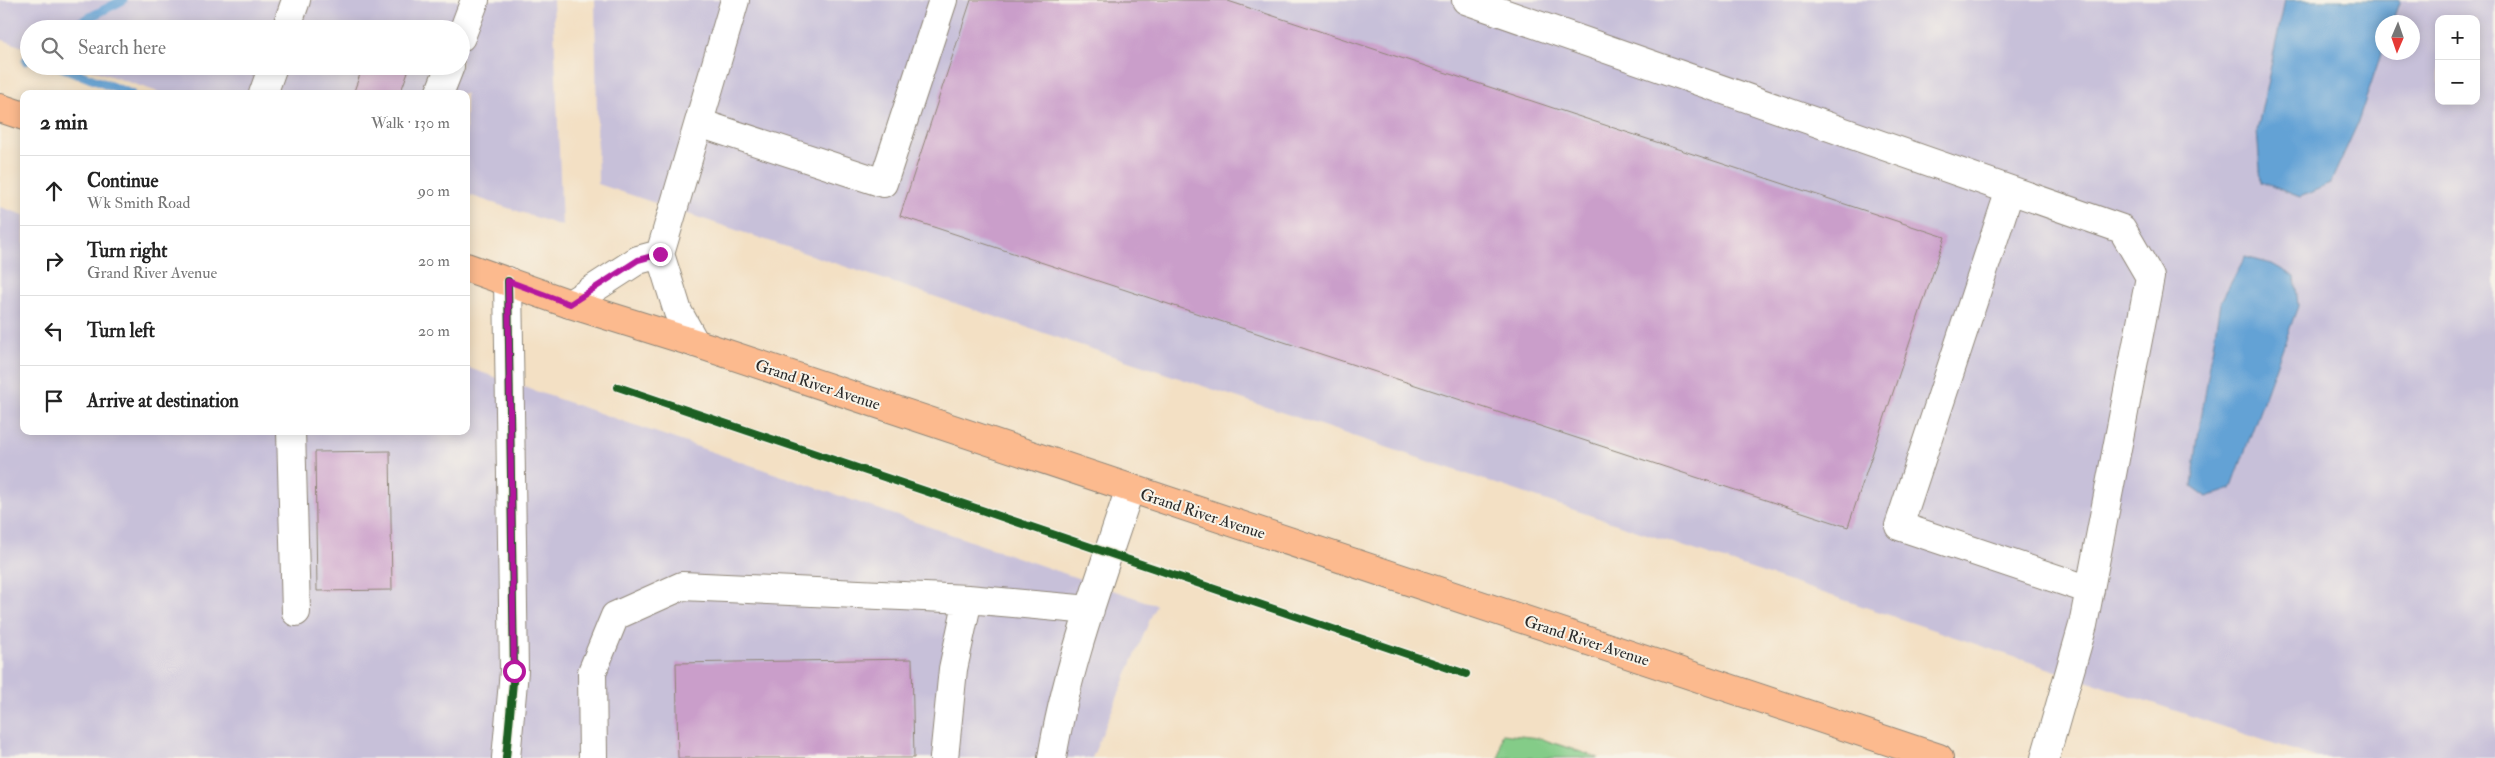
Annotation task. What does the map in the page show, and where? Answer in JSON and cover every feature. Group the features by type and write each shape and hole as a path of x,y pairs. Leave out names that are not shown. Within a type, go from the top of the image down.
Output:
{"main road":[{"path":"0,108 20,115"},
{"name":"Grand River Avenue","path":"470,268 570,304 695,343 1939,758"}],"street":[{"path":"289,20 296,0"},
{"path":"468,20 476,0"},
{"path":"695,343 678,312 660,254 735,0"},
{"path":"699,123 883,183 943,0"},
{"path":"1466,0 2122,229 2150,277 2083,625 2045,758"},
{"path":"264,90 270,75"},
{"path":"441,90 446,75"},
{"path":"2010,190 1899,526 2090,590"},
{"path":"570,304 638,260 660,254"},
{"path":"506,758 514,671 508,281"},
{"path":"291,435 296,612"},
{"path":"1052,758 1058,720 1090,610 1130,488"},
{"path":"593,758 592,672 615,616 682,586 968,599 1090,610"},
{"path":"944,758 952,668 968,599"}],"shaded area":[{"path":"0,0 553,0 562,226 470,195 470,90 152,90 108,75 470,75 470,20 20,20 20,46 0,39"},
{"path":"595,0 2495,0 2495,758 2317,758 598,184"},
{"path":"0,207 20,214 20,435 470,435 470,368 1156,605 1092,758 0,758"}],"green space":[{"path":"1502,734 1539,738 1599,758 1499,758"}],"water":[{"path":"2285,0 2400,0 2395,15 2375,15 2375,60 2379,60 2357,125 2330,184 2300,197 2261,182 2257,131"},
{"path":"2245,257 2272,264 2295,277 2298,306 2231,489 2207,497 2192,486 2198,437 2220,303"}],"building":[{"path":"971,0 1225,0 1945,237 1848,527 900,216"},
{"path":"360,75 407,75 401,90 354,90"},
{"path":"390,451 392,590 317,591 315,452"},
{"path":"912,659 914,758 678,758 676,663"}],"waterway":[{"path":"84,20 123,0"},
{"path":"81,75 121,90"}],"cycle path":[{"path":"506,758 514,671 508,281"},
{"path":"618,387 1466,674"}],"route":[{"path":"514,671 508,281 570,304 638,260 660,254"}]}
